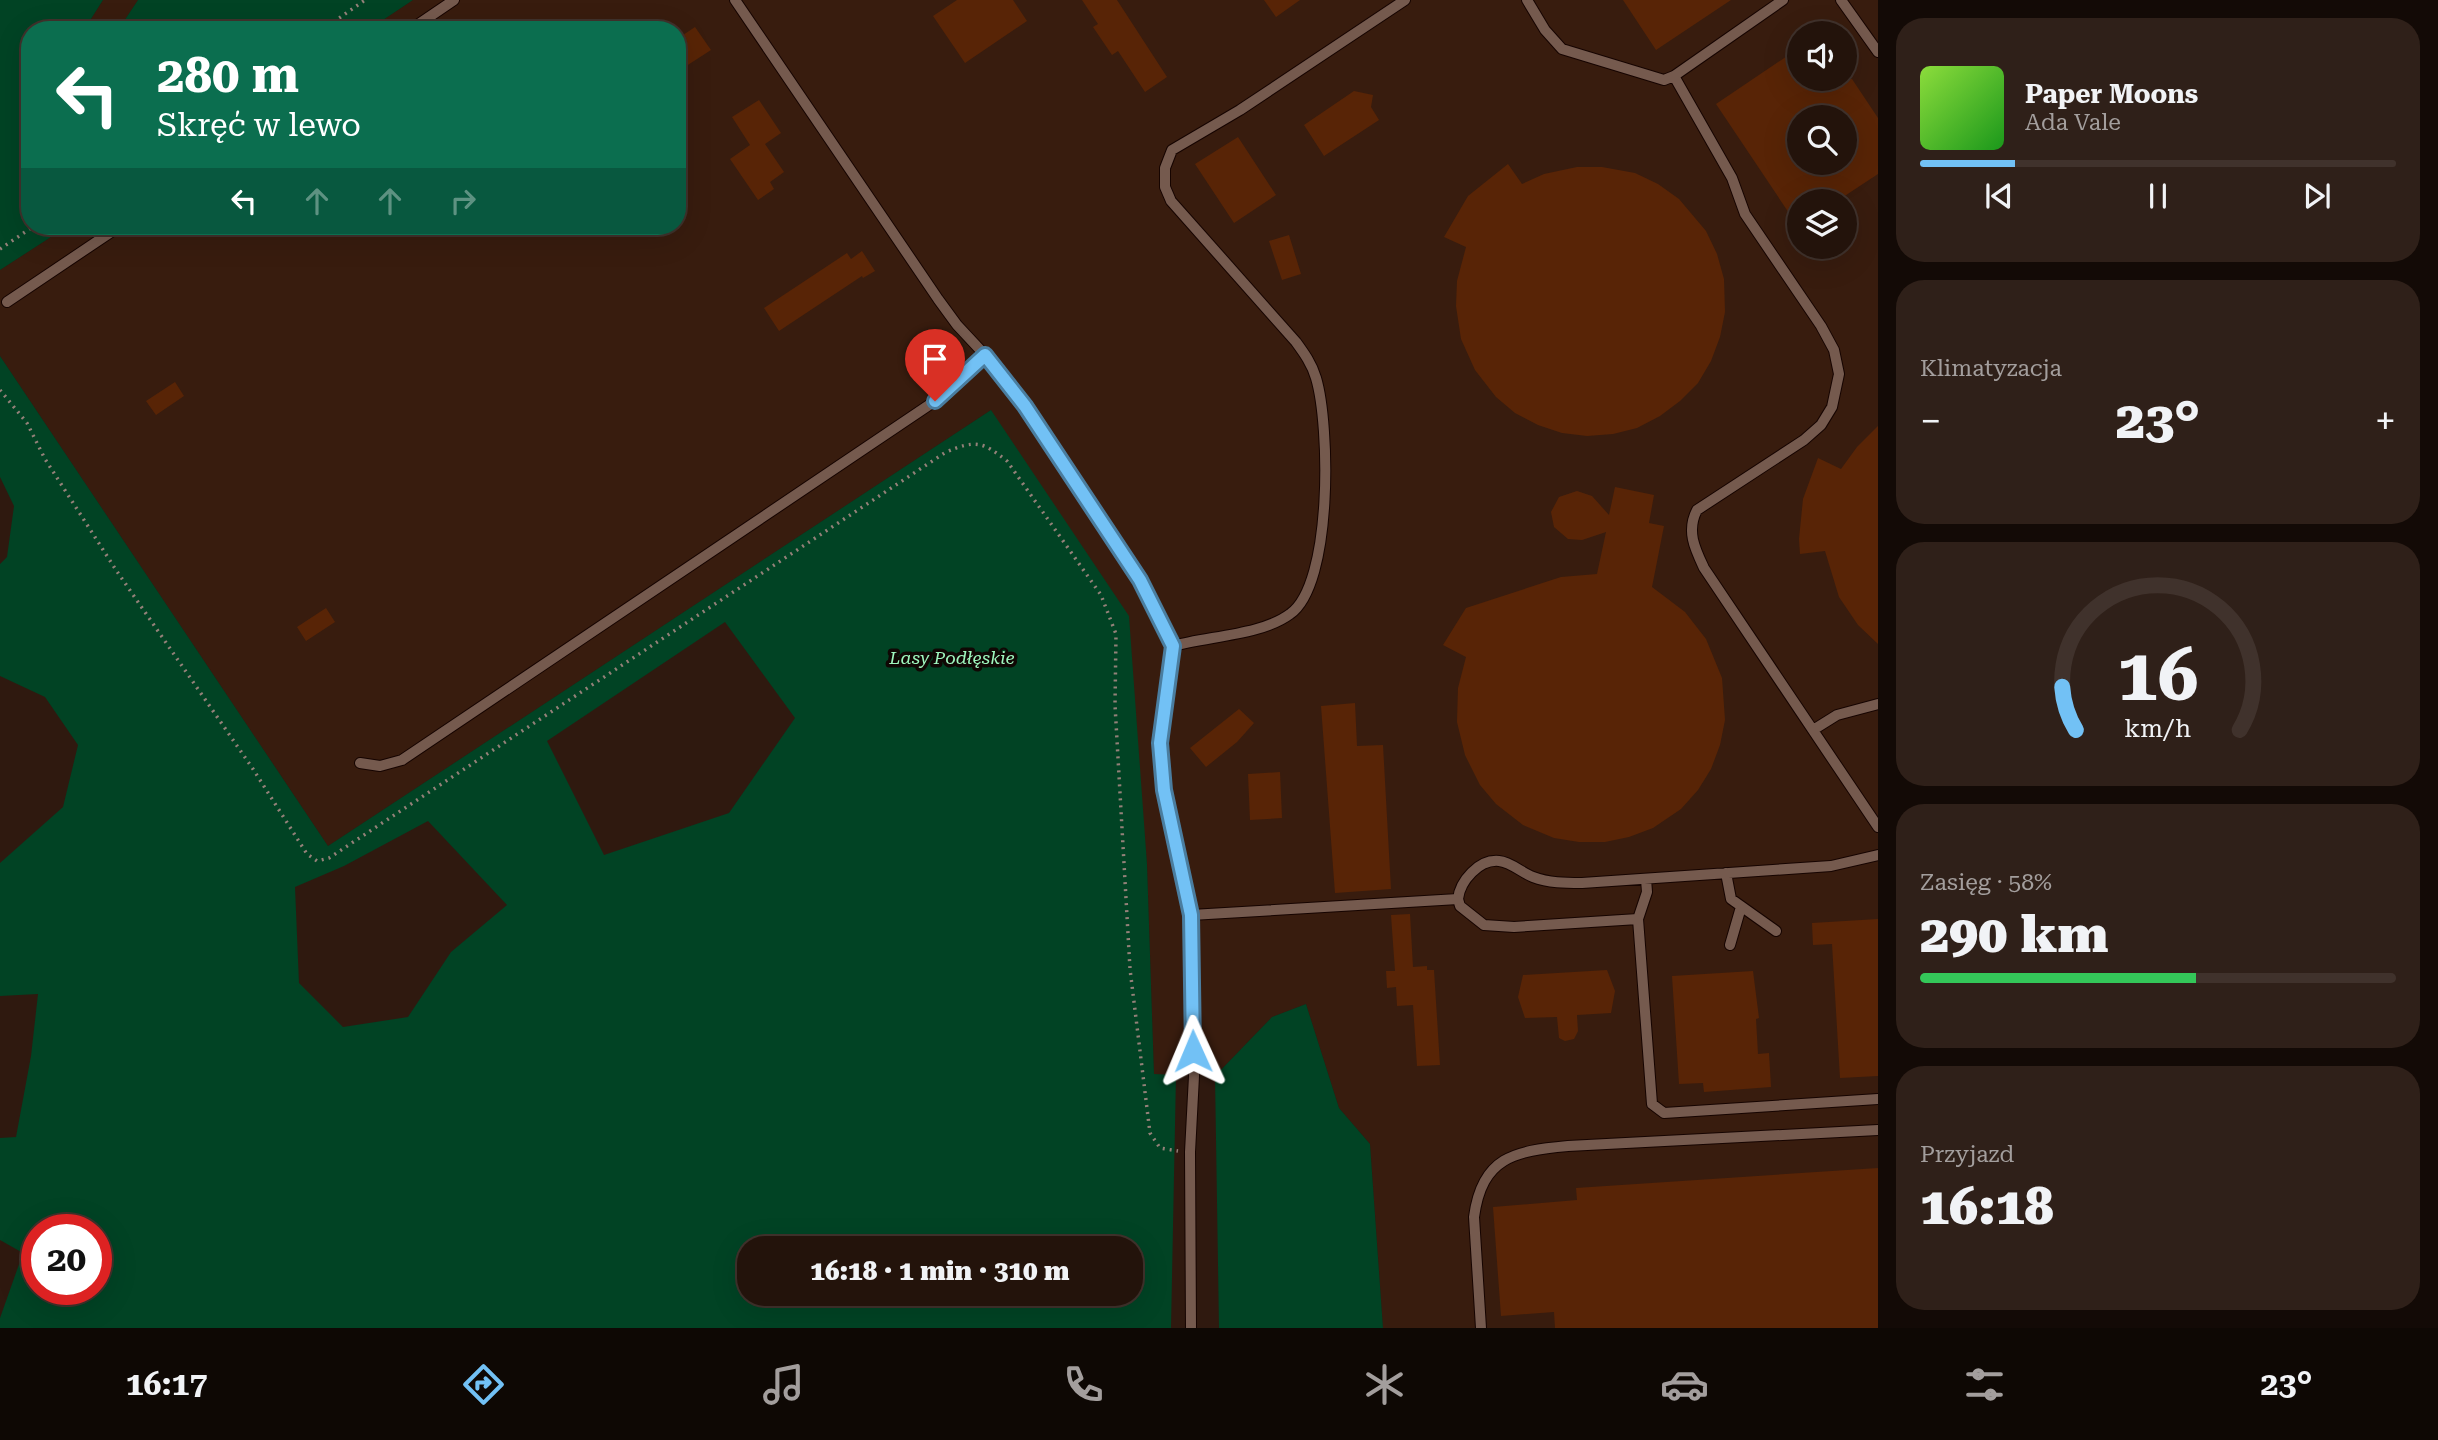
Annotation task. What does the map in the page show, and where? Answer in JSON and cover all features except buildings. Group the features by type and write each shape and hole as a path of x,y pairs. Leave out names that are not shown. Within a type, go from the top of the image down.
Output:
{"lane":[{"path":"423,21 454,0"},
{"path":"735,0 938,299 1025,406 1140,580 1173,646 1160,743 1164,790 1191,915 1194,1076 1190,1152 1191,1328"},
{"path":"1173,646 1269,626 1293,613 1310,586 1320,554 1324,502 1320,400 1317,379 1309,360 1171,201 1165,187 1166,168 1172,150 1240,110 1405,0"},
{"path":"1527,0 1545,30 1562,49 1664,80 1674,76 1783,0"},
{"path":"1841,0 1878,52"},
{"path":"1674,76 1732,178 1745,214 1821,326 1833,350 1839,374 1832,407 1821,425 1804,440 1697,510 1692,521 1693,544 1704,568 1878,827"},
{"path":"7,302 107,235"},
{"path":"360,763 380,766 402,760 935,401 985,355"},
{"path":"1813,730 1837,715 1878,704"},
{"path":"1638,919 1514,927 1483,925 1460,906 1458,899 1468,878 1482,864 1498,861 1533,877 1555,883 1830,866 1878,855"},
{"path":"1726,873 1731,899 1776,930"},
{"path":"1646,879 1644,903 1638,919 1652,1104 1664,1113 1878,1099"},
{"path":"1191,915 1458,899"},
{"path":"1730,945 1741,907"},
{"path":"1481,1328 1474,1217 1476,1201 1481,1185 1495,1166 1510,1155 1568,1146 1878,1129"}],"path":[{"path":"335,21 365,0"},
{"path":"0,249 21,235"},
{"path":"0,390 27,423 45,459 116,570 253,769 307,854 317,861 329,858 946,452 970,442 989,447 1007,461 1101,595 1116,634 1115,705 1130,968 1150,1133 1160,1148 1190,1152"}],"shaded area":[{"path":"103,0 138,0 124,21 90,21"},
{"path":"413,0 1878,0 1878,1328 1383,1328 1370,1144 1339,1108 1306,1004 1272,1017 1215,1076 1154,1075 1147,864 1129,677 991,410 328,846 0,356 0,270 54,235 686,235 686,21 382,21"}],"green space":[{"path":"0,0 103,0 90,21 21,21 21,235 54,235 0,270"},
{"path":"138,0 413,0 382,21 124,21"},
{"name":"Lasy Podłęskie","path":"0,356 328,846 991,410 1129,616 1147,864 1154,1074 1176,1075 1171,1328 0,1328 0,1318 21,1259 21,1305 112,1305 112,1214 21,1214 21,1252 0,1240 0,1138 16,1137 31,1056 38,994 0,996 0,863 63,807 78,745 45,697 0,676 0,564 7,557 14,506 0,477","holes":["725,622 795,718 729,813 604,855 547,741","428,821 507,905 451,952 408,1017 343,1027 299,983 295,887 344,866"]},
{"path":"1306,1004 1339,1108 1370,1144 1383,1328 1219,1328 1215,1076 1272,1017"}],"route":[{"path":"935,401 985,355 1025,406 1140,580 1173,646 1160,743 1164,790 1191,915 1193,1051"}]}
